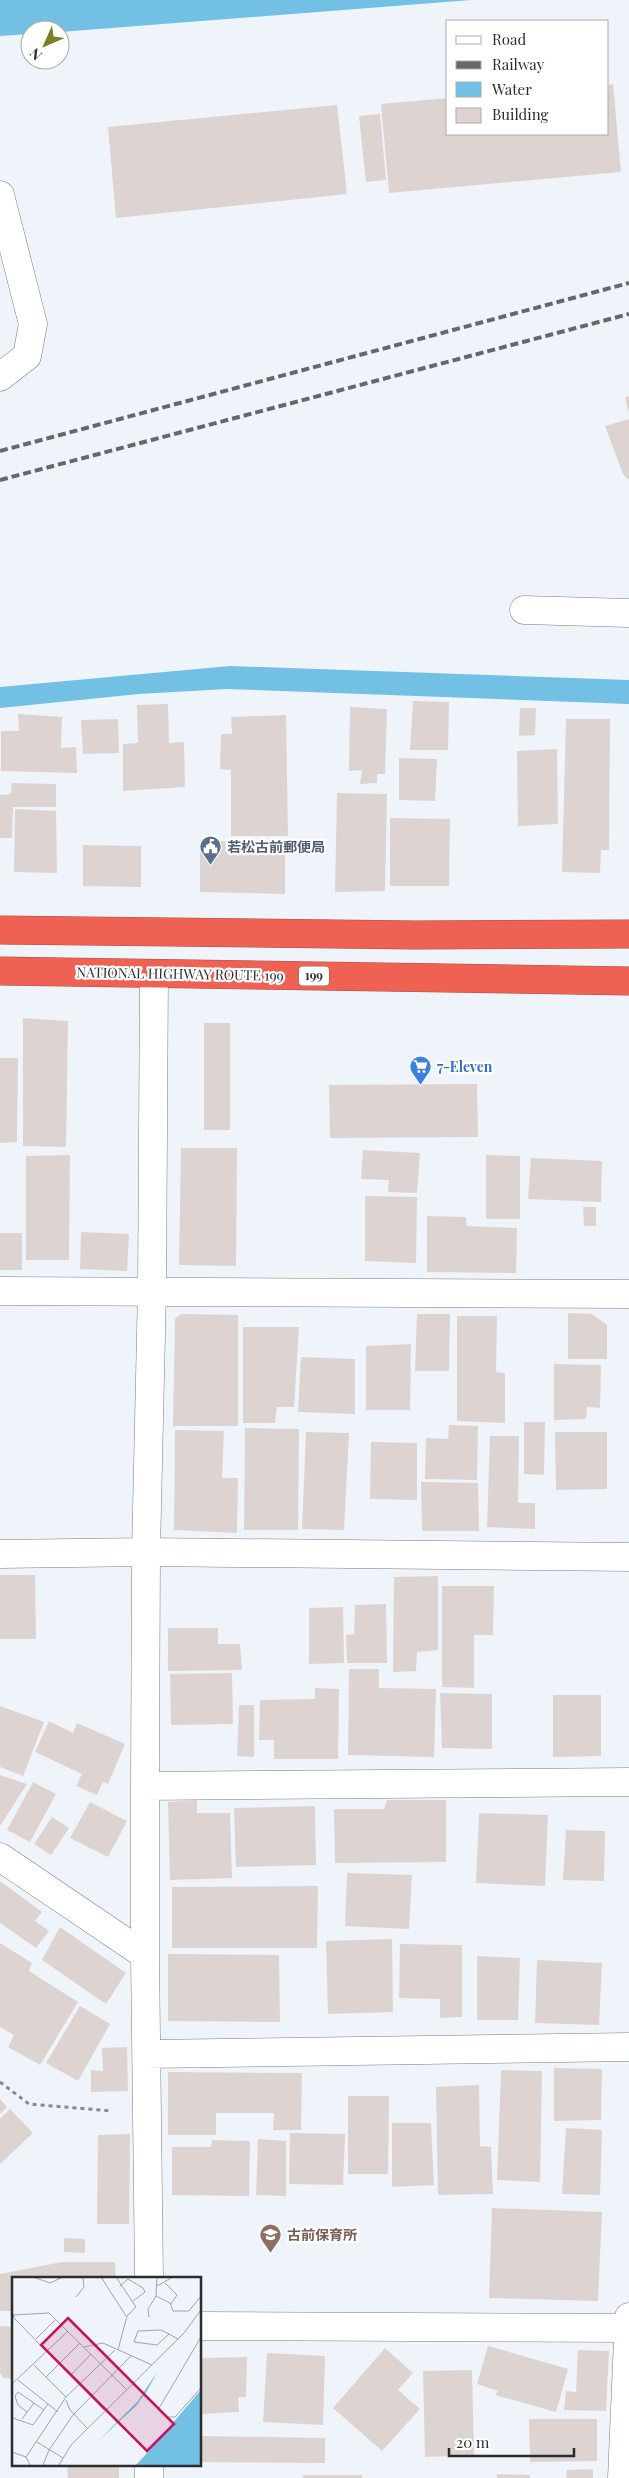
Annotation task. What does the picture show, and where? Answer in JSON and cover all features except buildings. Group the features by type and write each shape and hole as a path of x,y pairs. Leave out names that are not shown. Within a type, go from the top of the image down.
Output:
{"highway":[{"path":"0,930 415,935 629,934"},
{"name":"NATIONAL HIGHWAY ROUTE 199","path":"0,972 629,981"}],"street":[{"path":"0,195 33,324 28,356 0,377"},
{"path":"524,610 629,613"},
{"path":"150,2277 145,1955 145,1786 146,1552 152,1290 154,974"},
{"path":"0,1291 152,1290 629,1294"},
{"path":"0,1554 146,1552 629,1557"},
{"path":"145,1786 629,1782"},
{"path":"0,1857 145,1955"},
{"path":"147,2054 629,2047"},
{"path":"622,2478 629,2316"},
{"path":"201,2326 629,2328"}],"path":[{"path":"0,2082 29,2104 148,2114"}],"water":[{"path":"0,0 471,0 70,31 70,20 20,20 20,35 0,36"},
{"path":"230,666 629,680 629,704 227,689 139,694 0,708 0,687"}],"railway":[{"path":"0,451 629,283"},
{"path":"0,480 629,314"}],"place":[{"name":"若松古前郵便局","path":"211,866"},
{"name":"7-Eleven","path":"421,1086"},
{"name":"古前保育所","path":"271,2254"}]}
